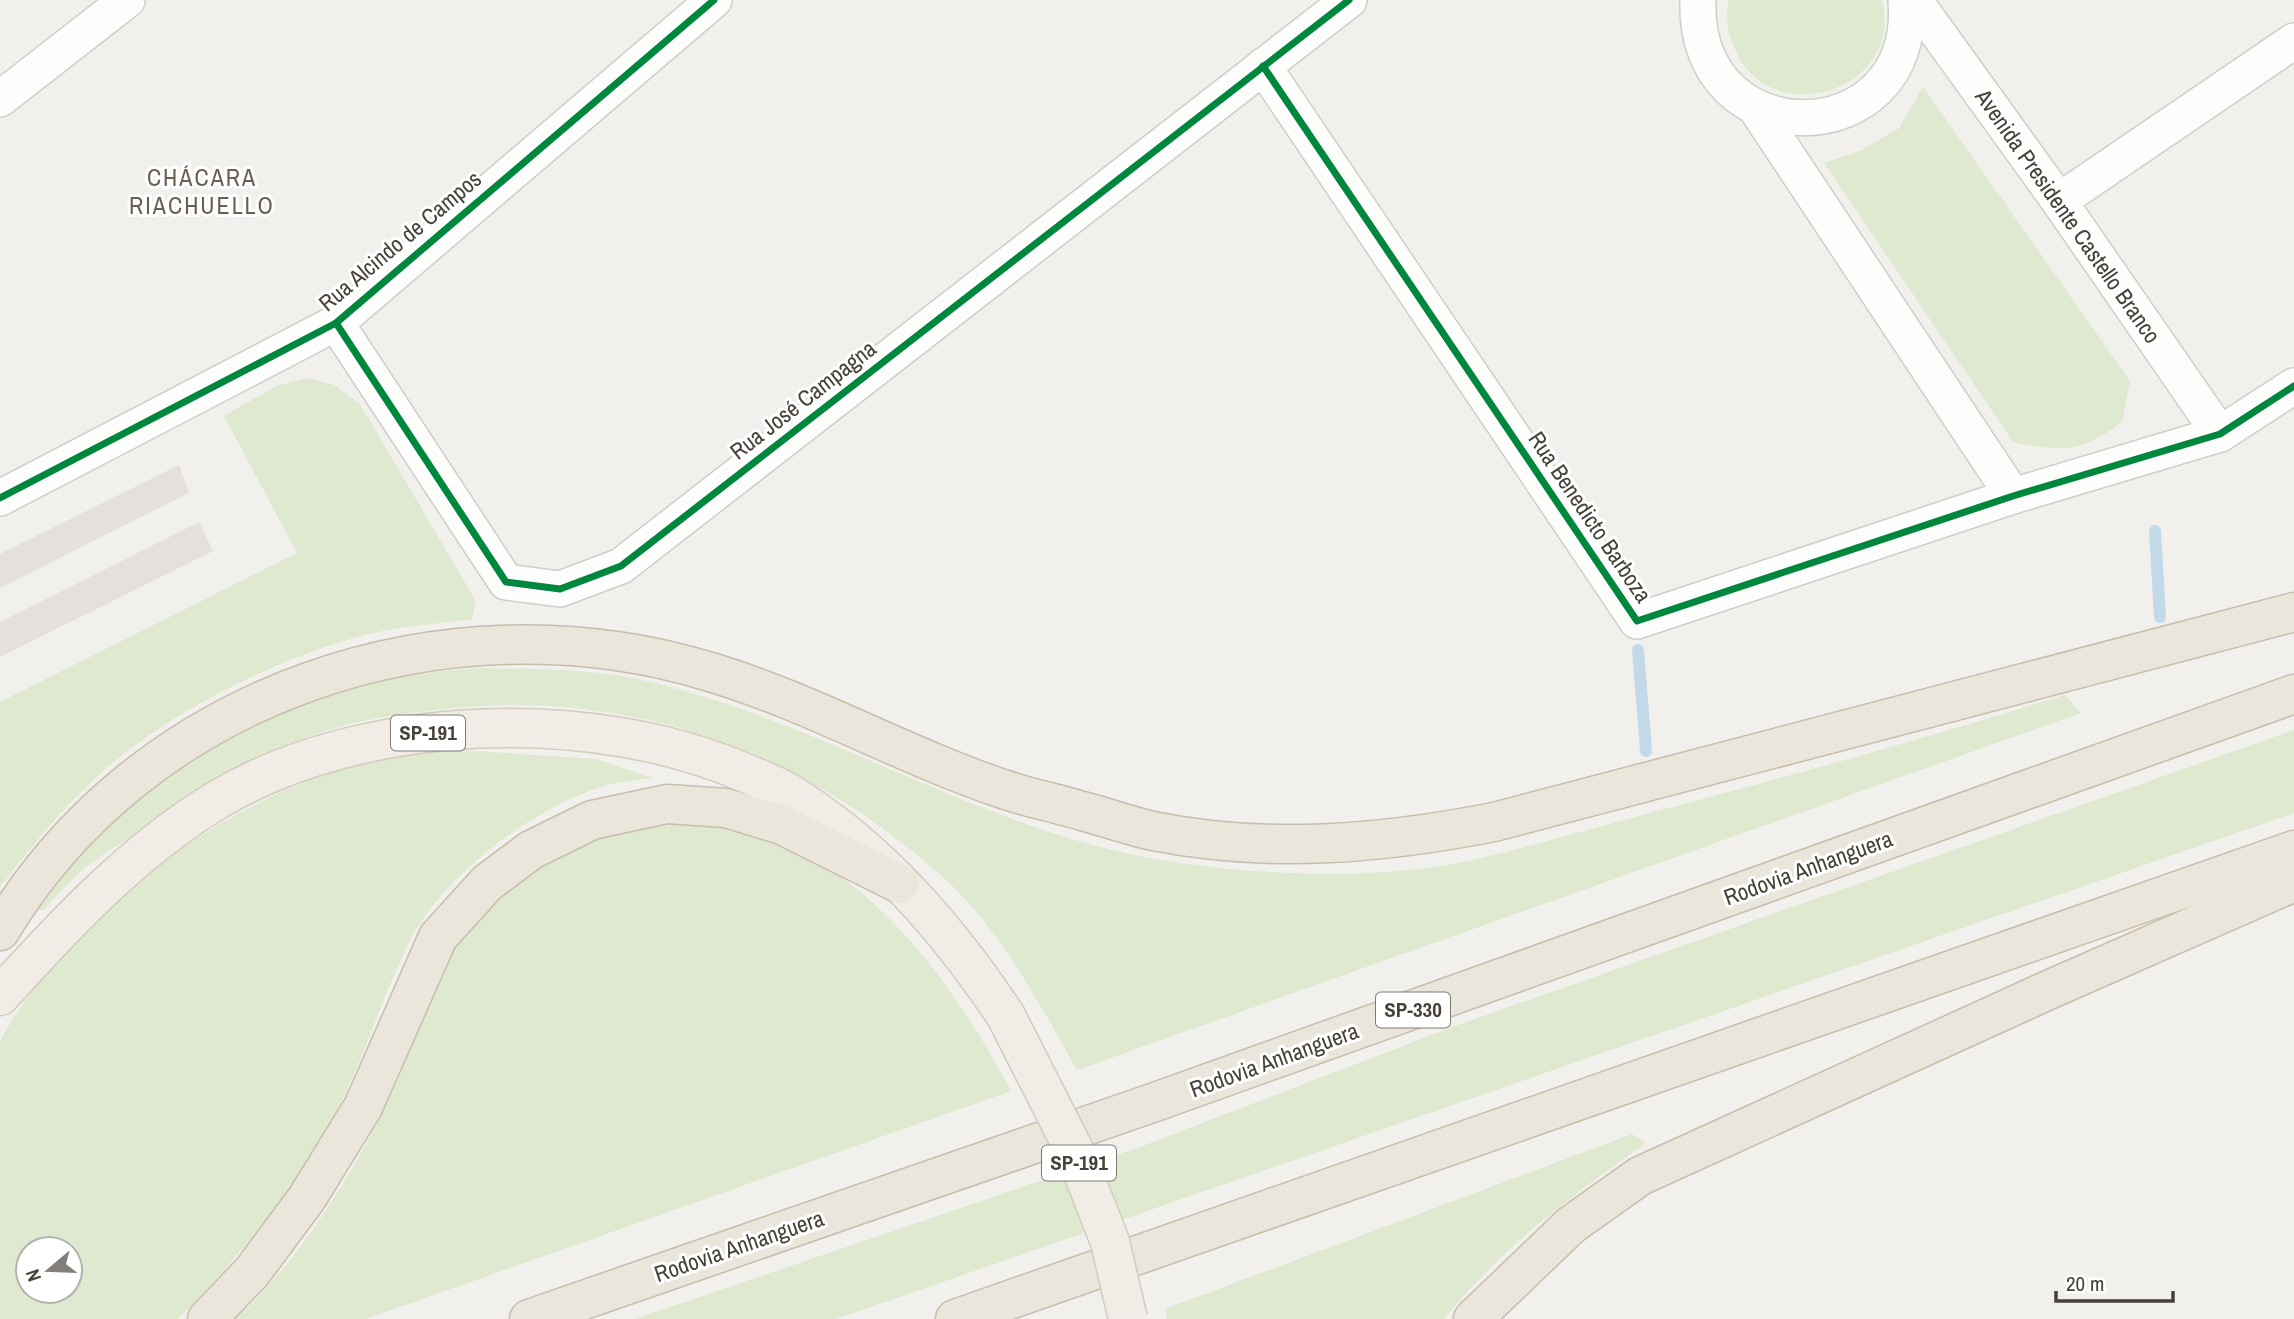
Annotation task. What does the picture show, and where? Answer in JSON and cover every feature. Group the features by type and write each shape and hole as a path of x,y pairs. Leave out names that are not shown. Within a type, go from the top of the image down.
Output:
{"highway":[{"path":"0,931 53,853 94,810 148,767 193,737 243,707 306,682 368,663 439,651 580,644 646,656 706,670 759,689 1003,789 1152,831 1220,841 1323,845 1381,842 1494,822 2294,612"},
{"name":"Rodovia Anhanguera","path":"529,1319 1168,1098 2294,694"},
{"path":"207,1319 252,1272 307,1198 363,1107 438,937 487,883 531,850 592,820 667,804 726,808 782,825 900,884"},
{"path":"955,1319 2294,850"},
{"path":"1473,1319 1570,1225 1640,1176 2053,988 2294,882"}],"main road":[{"name":"SP-191","path":"0,996 104,888 151,848 219,799 277,770 355,744 444,730 593,732 646,741 716,760 786,791 841,827 930,912 964,953 1006,1016 1076,1152 1110,1242 1128,1319"}],"street":[{"path":"0,99 127,0"},
{"name":"Rua Alcindo de Campos","path":"0,498 336,323 714,0"},
{"name":"Rua José Campagna","path":"336,323 506,582 560,589 621,566 1349,0"},
{"path":"1692,8 1707,60 1728,89 1758,110 1790,119 1824,118 1856,106 1882,84 1900,55 1908,22 1906,0"},
{"name":"Avenida Presidente Castello Branco","path":"1914,0 2059,201 2220,434"},
{"path":"2059,201 2294,41"},
{"name":"Rua Benedicto Barboza","path":"1263,66 1637,621 2013,496 2220,434 2294,386"},
{"path":"1758,110 2013,496"}],"shaded area":[{"path":"179,465 189,493 0,588 0,554"},
{"path":"199,522 213,551 0,657 0,622"}],"green space":[{"path":"1729,0 1882,0 1884,31 1874,58 1855,78 1830,90 1803,95 1775,89 1751,74 1730,36 1727,12"},
{"path":"1923,87 2130,381 2122,422 2095,440 2083,445 2059,448 2013,442 1824,163 1862,150 1899,128"},
{"path":"307,378 334,385 360,404 476,601 472,619 398,628 353,638 277,666 199,704 131,748 103,771 62,812 0,887 0,702 297,553 224,416 276,386"},
{"path":"476,668 575,671 633,678 762,716 948,794 1074,840 1177,863 1304,874 1390,872 1468,861 1828,765 2065,695 2081,713 1077,1070 1018,968 983,920 943,877 889,833 833,795 774,764 713,739 650,720 584,709 517,705 447,709 386,717 325,731 252,764 116,846 78,874 44,910 35,910 59,879 117,818 186,763 258,720 294,704 361,685 407,676"},
{"path":"2294,730 2294,813 836,1319 635,1319 1140,1147 1455,1026"},
{"path":"460,750 596,759 653,778 611,784 553,808 494,846 444,893 423,918 408,944 353,1076 317,1147 263,1225 178,1319 0,1319 0,1041 28,997 61,955 99,916 141,879 186,846 281,792 345,768 410,755"},
{"path":"674,825 738,829 784,844 826,867 865,896 901,930 933,968 988,1050 1011,1091 366,1319 236,1319 297,1251 348,1175 387,1103 444,965 458,941 476,919 519,879 568,849 621,831"},
{"path":"1632,1134 1646,1143 1591,1182 1513,1246 1444,1319 1167,1319 1165,1309"}],"waterway":[{"path":"2155,531 2160,617"},
{"path":"1638,650 1646,751"}],"cycle path":[{"path":"0,498 336,323 714,0"},
{"path":"336,323 506,582 560,589 621,566 1349,0"},
{"path":"1263,66 1637,621 2013,496 2220,434 2294,386"}],"district":[{"name":"CHÁCARA RIACHUELLO","path":"202,192"}]}
